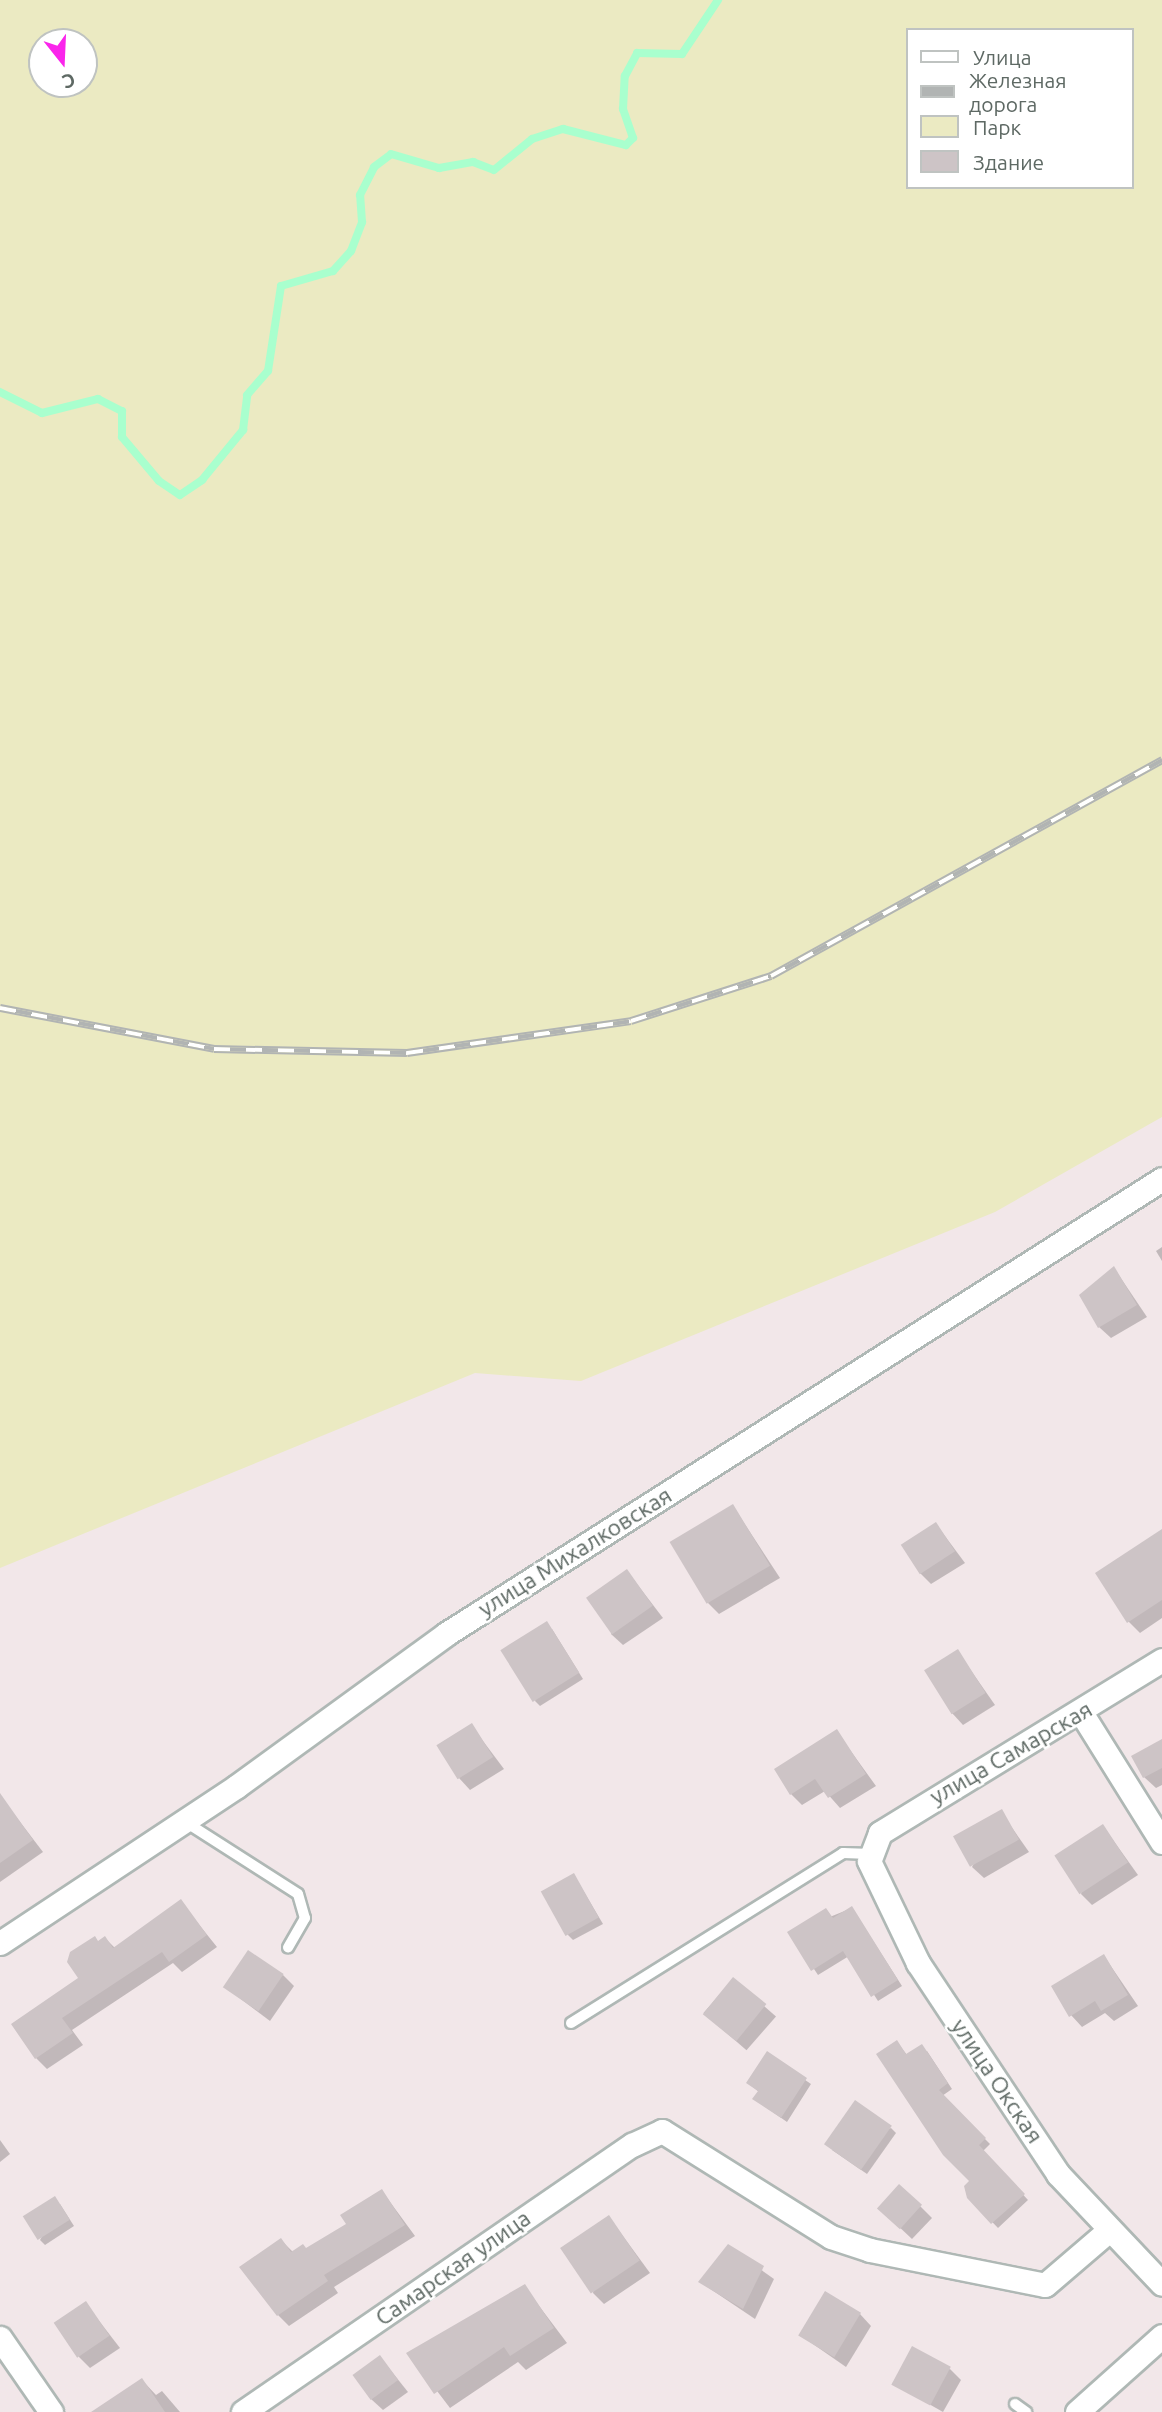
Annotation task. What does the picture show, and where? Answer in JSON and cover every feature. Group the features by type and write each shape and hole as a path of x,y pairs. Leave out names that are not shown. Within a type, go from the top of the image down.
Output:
{"street":[{"name":"улица Михалковская","path":"0,1943 184,1821 446,1634 1162,1179"},
{"name":"улица Самарская","path":"871,1854 880,1833 1082,1714 1162,1660"},
{"path":"1082,1714 1162,1842"},
{"name":"улица Окская","path":"871,1854 872,1873 918,1963 1058,2174 1108,2231 1162,2284"},
{"name":"Самарская улица","path":"243,2412 632,2145 667,2132 831,2237 870,2250 1045,2285 1108,2231"},
{"path":"1077,2412 1162,2336"},
{"path":"0,2338 51,2412"}],"lane":[{"path":"184,1821 298,1894 305,1918 288,1947"},
{"path":"570,2023 843,1853 871,1854"},
{"path":"1015,2404 1026,2412"}],"green space":[{"path":"0,0 1162,0 1162,1117 995,1212 581,1381 475,1373 0,1568"}],"building":[{"path":"1114,1266 1137,1305 1098,1328 1079,1295"},
{"path":"733,1504 770,1566 707,1604 670,1542"},
{"path":"936,1522 955,1551 920,1574 901,1545"},
{"path":"1162,1529 1162,1600 1127,1623 1095,1573"},
{"path":"627,1569 653,1606 612,1635 586,1598"},
{"path":"547,1621 579,1673 533,1702 500,1650"},
{"path":"958,1649 986,1693 952,1714 924,1670"},
{"path":"472,1723 493,1757 458,1779 436,1745"},
{"path":"837,1729 866,1774 828,1798 815,1779 790,1795 774,1769"},
{"path":"1162,1739 1162,1768 1143,1778 1131,1756"},
{"path":"0,1793 33,1840 0,1863"},
{"path":"1002,1809 1019,1840 970,1867 953,1836"},
{"path":"1103,1824 1128,1863 1079,1894 1054,1856"},
{"path":"574,1873 599,1918 565,1936 541,1891"},
{"path":"181,1899 207,1935 169,1962 162,1952 62,2018 73,2033 35,2059 11,2024 78,1978 67,1962 70,1952 95,1936 98,1941 105,1936 113,1948"},
{"path":"852,1906 898,1980 871,1997 843,1951 811,1971 787,1932 826,1908 833,1918"},
{"path":"248,1950 284,1974 258,2011 223,1987"},
{"path":"1104,1954 1128,1995 1101,2011 1095,2001 1069,2017 1051,1986"},
{"path":"733,1977 766,2004 736,2041 703,2014"},
{"path":"897,2040 906,2054 922,2044 948,2083 939,2090 986,2138 979,2145 1025,2194 991,2224 967,2198 964,2186 969,2181 943,2155 876,2054"},
{"path":"767,2051 807,2078 781,2118 752,2099 758,2091 746,2083"},
{"path":"855,2100 892,2126 861,2170 824,2144"},
{"path":"899,2184 922,2205 900,2229 877,2209"},
{"path":"382,2189 405,2225 324,2275 328,2281 277,2316 239,2267 281,2238 291,2252 303,2244 306,2248 346,2224 340,2215"},
{"path":"55,2196 70,2220 38,2240 23,2216"},
{"path":"609,2215 640,2261 591,2294 560,2248"},
{"path":"728,2244 764,2266 743,2309 698,2282"},
{"path":"525,2284 554,2328 510,2356 504,2347 434,2394 406,2353"},
{"path":"825,2291 861,2313 834,2357 798,2336"},
{"path":"86,2301 109,2336 77,2358 54,2323"},
{"path":"912,2346 951,2367 930,2406 891,2385"},
{"path":"380,2355 398,2380 371,2400 352,2375"},
{"path":"142,2378 165,2412 91,2412"}],"waterway":[{"path":"0,392 42,413 98,399 122,411 122,437 159,481 180,495 202,480 243,430 247,395 268,371 281,286 333,271 351,251 362,222 360,195 374,167 391,154 439,168 473,162 494,170 532,139 563,129 626,145 633,138 623,109 625,76 637,53 682,54 718,0"}],"railway":[{"path":"0,1008 214,1049 407,1053 631,1021 771,976 1162,760"}]}
